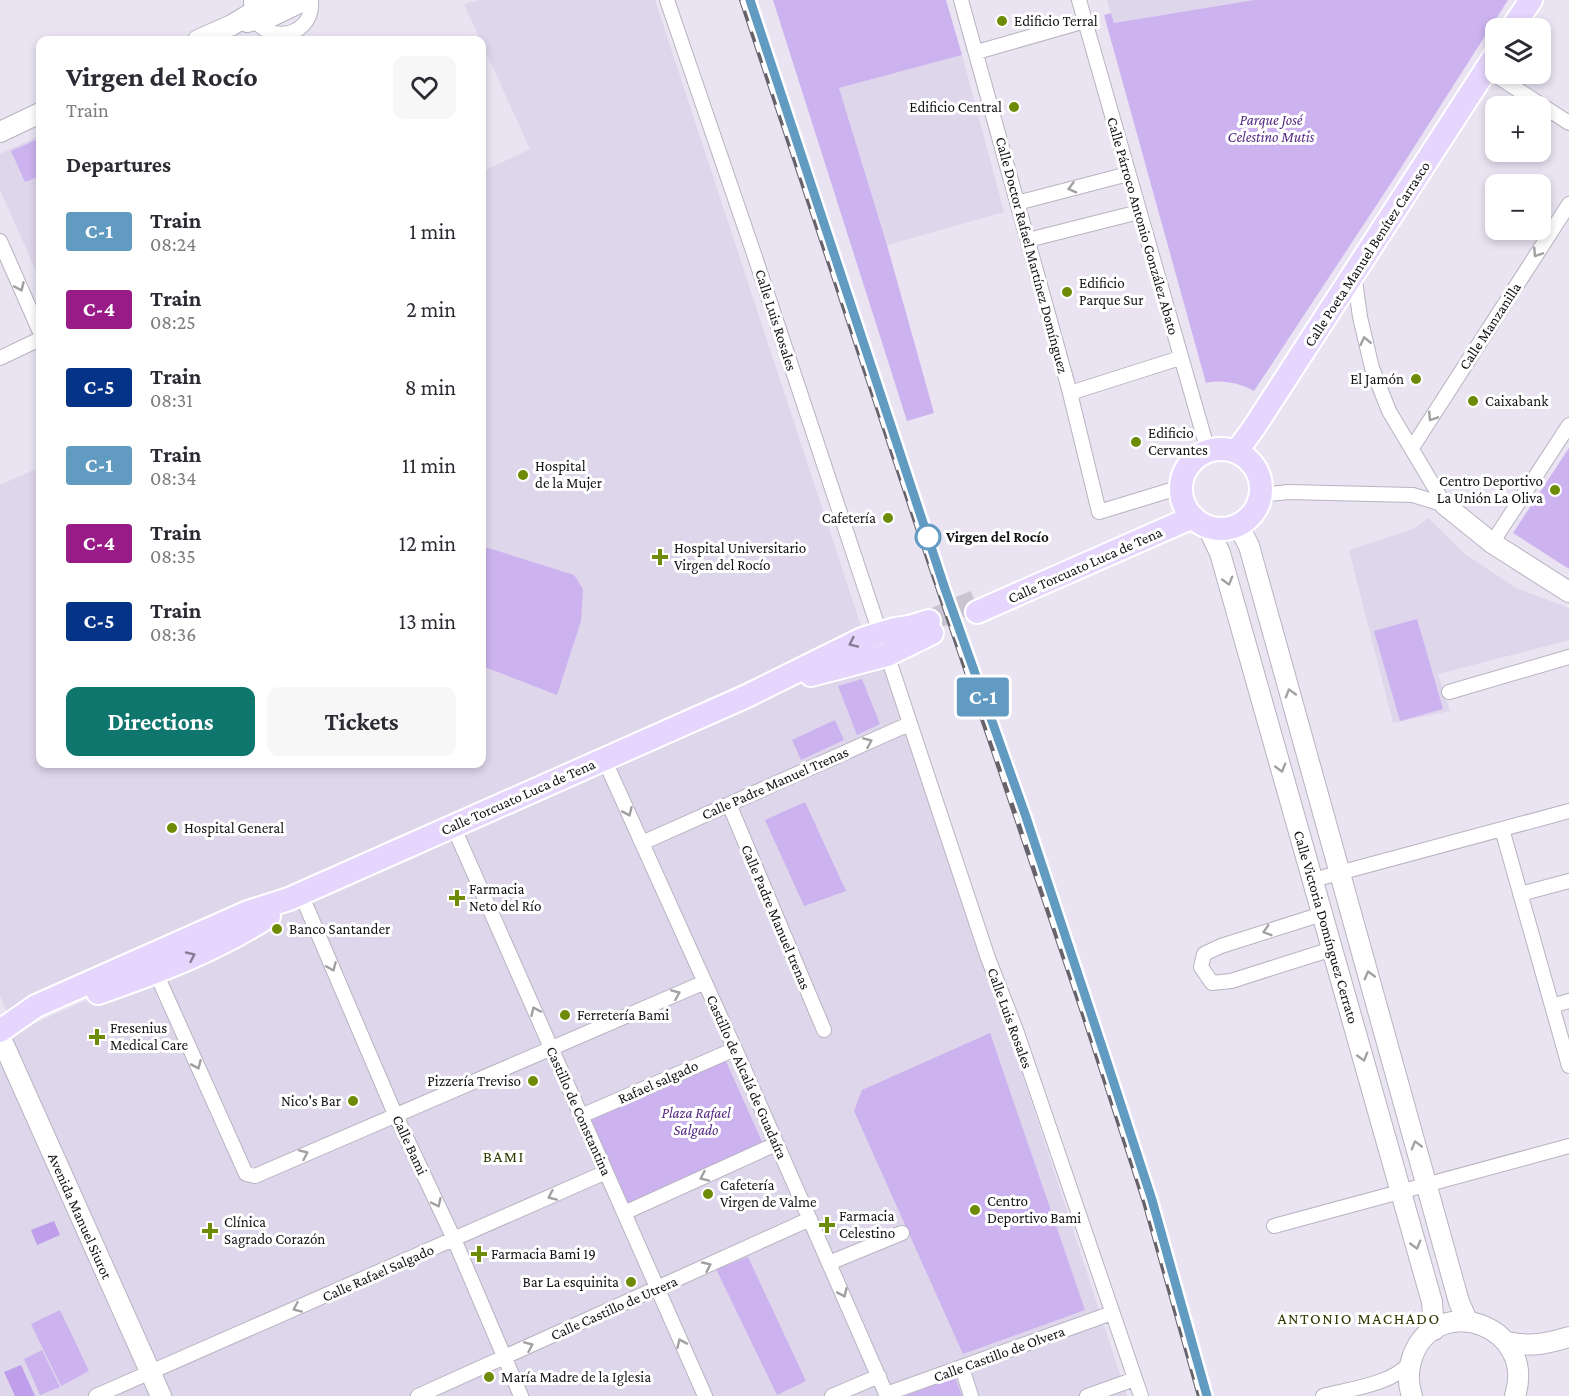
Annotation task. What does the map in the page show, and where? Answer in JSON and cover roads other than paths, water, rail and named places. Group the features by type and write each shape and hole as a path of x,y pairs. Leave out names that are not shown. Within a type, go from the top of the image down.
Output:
{"main road":[{"path":"1519,18 1531,0"},
{"name":"Calle Poeta Manuel Benítez Carrasco","path":"1236,452 1485,71"},
{"path":"1227,449 1236,452 1253,465 1258,474 1261,495 1249,518 1228,528 1192,509 1183,475 1197,457 1208,451 1227,449"},
{"name":"Calle Torcuato Luca de Tena","path":"976,606 1192,509"},
{"name":"Calle Torcuato Luca de Tena","path":"0,1033 36,1006 248,912 295,897 747,696 819,672 882,643 931,627"},
{"name":"Calle Torcuato Luca de Tena","path":"0,1033 93,994 156,973 256,925 295,897"}],"street":[{"path":"207,36 232,25 273,0"},
{"path":"253,11 305,0"},
{"path":"301,36 303,25 310,12 311,0"},
{"name":"Calle Luis Rosales","path":"666,0 754,254 909,724 1141,1396"},
{"name":"Calle Doctor Rafael Martínez Domínguez","path":"961,0 1070,393 1098,512 1192,509"},
{"name":"Calle Párroco Antonio González Abato","path":"1079,0 1208,451"},
{"path":"253,11 264,29 274,36"},
{"path":"976,52 1085,21"},
{"path":"279,36 293,32 303,25"},
{"path":"1519,84 1569,123"},
{"path":"0,132 36,115"},
{"path":"1017,203 1128,174"},
{"name":"Calle Manzanilla","path":"1412,448 1569,204"},
{"path":"1028,240 1139,212"},
{"path":"0,241 36,323"},
{"path":"1354,273 1360,316 1372,368 1389,411 1445,506"},
{"path":"0,358 36,341"},
{"path":"1070,393 1180,358"},
{"path":"1492,543 1569,425"},
{"path":"1261,495 1288,492 1413,495 1445,506 1492,543 1569,592"},
{"name":"Calle Victoria Domínguez Cerrato","path":"1192,509 1220,553 1432,1302 1434,1330"},
{"name":"Calle Victoria Domínguez Cerrato","path":"1238,525 1249,546 1459,1302 1468,1322"},
{"path":"1449,692 1569,657"},
{"name":"Calle Padre Manuel Trenas","path":"642,843 909,724"},
{"name":"Castillo de Alcalá de Guadaíra","path":"604,759 735,1049 886,1395"},
{"name":"Calle Padre Manuel trenas","path":"729,804 824,1030"},
{"path":"1313,880 1569,811"},
{"name":"Castillo de Constantina","path":"453,826 705,1396"},
{"path":"1502,829 1569,1066"},
{"path":"1520,894 1569,881"},
{"name":"Calle Bami","path":"295,897 454,1239 521,1396"},
{"path":"1322,914 1221,946 1204,954 1201,967 1212,984 1231,981 1332,949"},
{"path":"156,973 246,1174 250,1176 255,1176 705,982"},
{"path":"1552,1006 1569,1001"},
{"name":"Avenida Manuel Siurot","path":"0,1033 161,1396"},
{"name":"Rafael salgado","path":"581,1116 735,1049"},
{"path":"624,1213 776,1144"},
{"path":"1274,1226 1569,1146"},
{"name":"Calle Rafael Salgado","path":"96,1396 606,1172"},
{"name":"Calle Castillo de Utrera","path":"418,1396 810,1219"},
{"path":"829,1263 902,1233"},
{"name":"Calle Castillo de Olvera","path":"886,1395 1112,1313"},
{"path":"1412,1396 1408,1376 1415,1350 1434,1330 1450,1323 1483,1324 1496,1332 1507,1342 1515,1357 1519,1374"},
{"path":"1507,1342 1528,1346 1569,1337"},
{"path":"1515,1396 1519,1374 1526,1356 1539,1345"},
{"path":"1323,1396 1387,1379 1402,1371 1410,1363"},
{"path":"962,1368 971,1396"},
{"path":"832,1396 879,1376"},
{"path":"1087,1396 1135,1380"}],"tunnel":[{"path":"929,621 975,601"}],"railway":[{"path":"742,0 922,540 1085,1018 1145,1202 1200,1396"}],"train":[{"name":"C-1","path":"750,0 945,589 1025,814 1105,1056 1152,1200 1207,1396"}],"place":[{"name":"Edificio Terral","path":"1002,21"},
{"name":"Edificio Central","path":"1014,107"},
{"name":"Edificio Parque Sur","path":"1067,292"},
{"name":"El Jamón","path":"1416,379"},
{"name":"Caixabank","path":"1473,401"},
{"name":"Edificio Cervantes","path":"1136,442"},
{"name":"Hospital de la Mujer","path":"523,475"},
{"name":"Centro Deportivo La Unión La Oliva","path":"1555,490"},
{"name":"Cafetería","path":"888,518"},
{"name":"Virgen del Rocío","path":"928,537"},
{"name":"Hospital Universitario Virgen del Rocío","path":"660,557"},
{"name":"Hospital General","path":"172,828"},
{"name":"Farmacia Neto del Río","path":"457,898"},
{"name":"Banco Santander","path":"277,929"},
{"name":"Ferretería Bami","path":"565,1015"},
{"name":"Fresenius Medical Care","path":"97,1037"},
{"name":"Pizzería Treviso","path":"533,1081"},
{"name":"Nico's Bar","path":"353,1101"},
{"name":"Cafetería Virgen de Valme","path":"708,1194"},
{"name":"Centro Deportivo Bami","path":"975,1210"},
{"name":"Farmacia Celestino","path":"827,1225"},
{"name":"Clínica Sagrado Corazón","path":"210,1231"},
{"name":"Farmacia Bami 19","path":"479,1254"},
{"name":"Bar La esquinita","path":"631,1282"},
{"name":"María Madre de la Iglesia","path":"489,1377"}],"district":[{"name":"BAMI","path":"504,1156"},
{"name":"ANTONIO MACHADO","path":"1359,1318"}],"park label":[{"name":"Parque José Celestino Mutis","path":"1271,128"},
{"name":"Plaza Rafael Salgado","path":"696,1122"}]}
